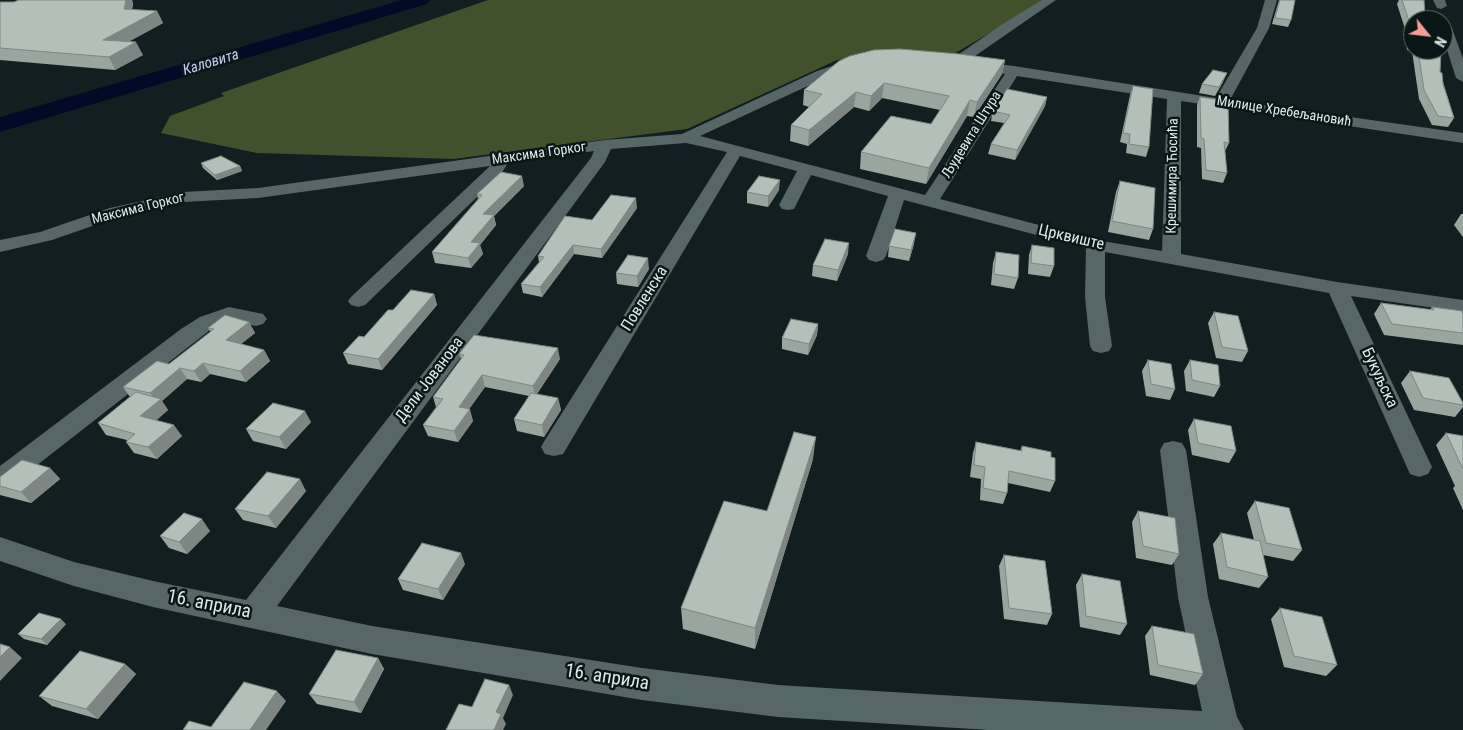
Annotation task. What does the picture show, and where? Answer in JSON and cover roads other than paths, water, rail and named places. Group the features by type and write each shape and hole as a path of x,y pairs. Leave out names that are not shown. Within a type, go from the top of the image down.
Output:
{"street":[{"path":"940,60 957,62 1005,28 1050,0"},
{"path":"1223,103 1223,98 1263,28 1271,0"},
{"path":"1453,49 1463,78"},
{"name":"Максима Горког","path":"0,246 46,236 116,212 170,199 292,189 503,158 605,145 686,138 822,74 864,60"},
{"name":"Милице Хребељановић","path":"957,62 1353,124 1463,138"},
{"name":"Људевита Штура","path":"930,201 1014,70"},
{"name":"Крешимира Ћосића","path":"1171,257 1174,95"},
{"name":"Црквиште","path":"686,138 1095,245 1337,288 1463,306"},
{"name":"Дели Јованова","path":"253,614 599,159 605,145"},
{"name":"Повленска","path":"554,447 736,150"},
{"path":"358,301 494,171 503,158"},
{"path":"788,205 806,169"},
{"path":"876,256 898,193"},
{"path":"1095,245 1095,297 1100,346"},
{"name":"Букуљска","path":"1337,288 1420,467"},
{"path":"0,480 207,322 229,314 256,319"},
{"path":"1173,450 1192,597 1223,730"},
{"name":"16. априла","path":"0,549 74,574 153,594 372,640 642,684 743,697 836,706 1082,719 1226,730"}],"waterway":[{"name":"Каловита","path":"0,125 421,0"}]}
